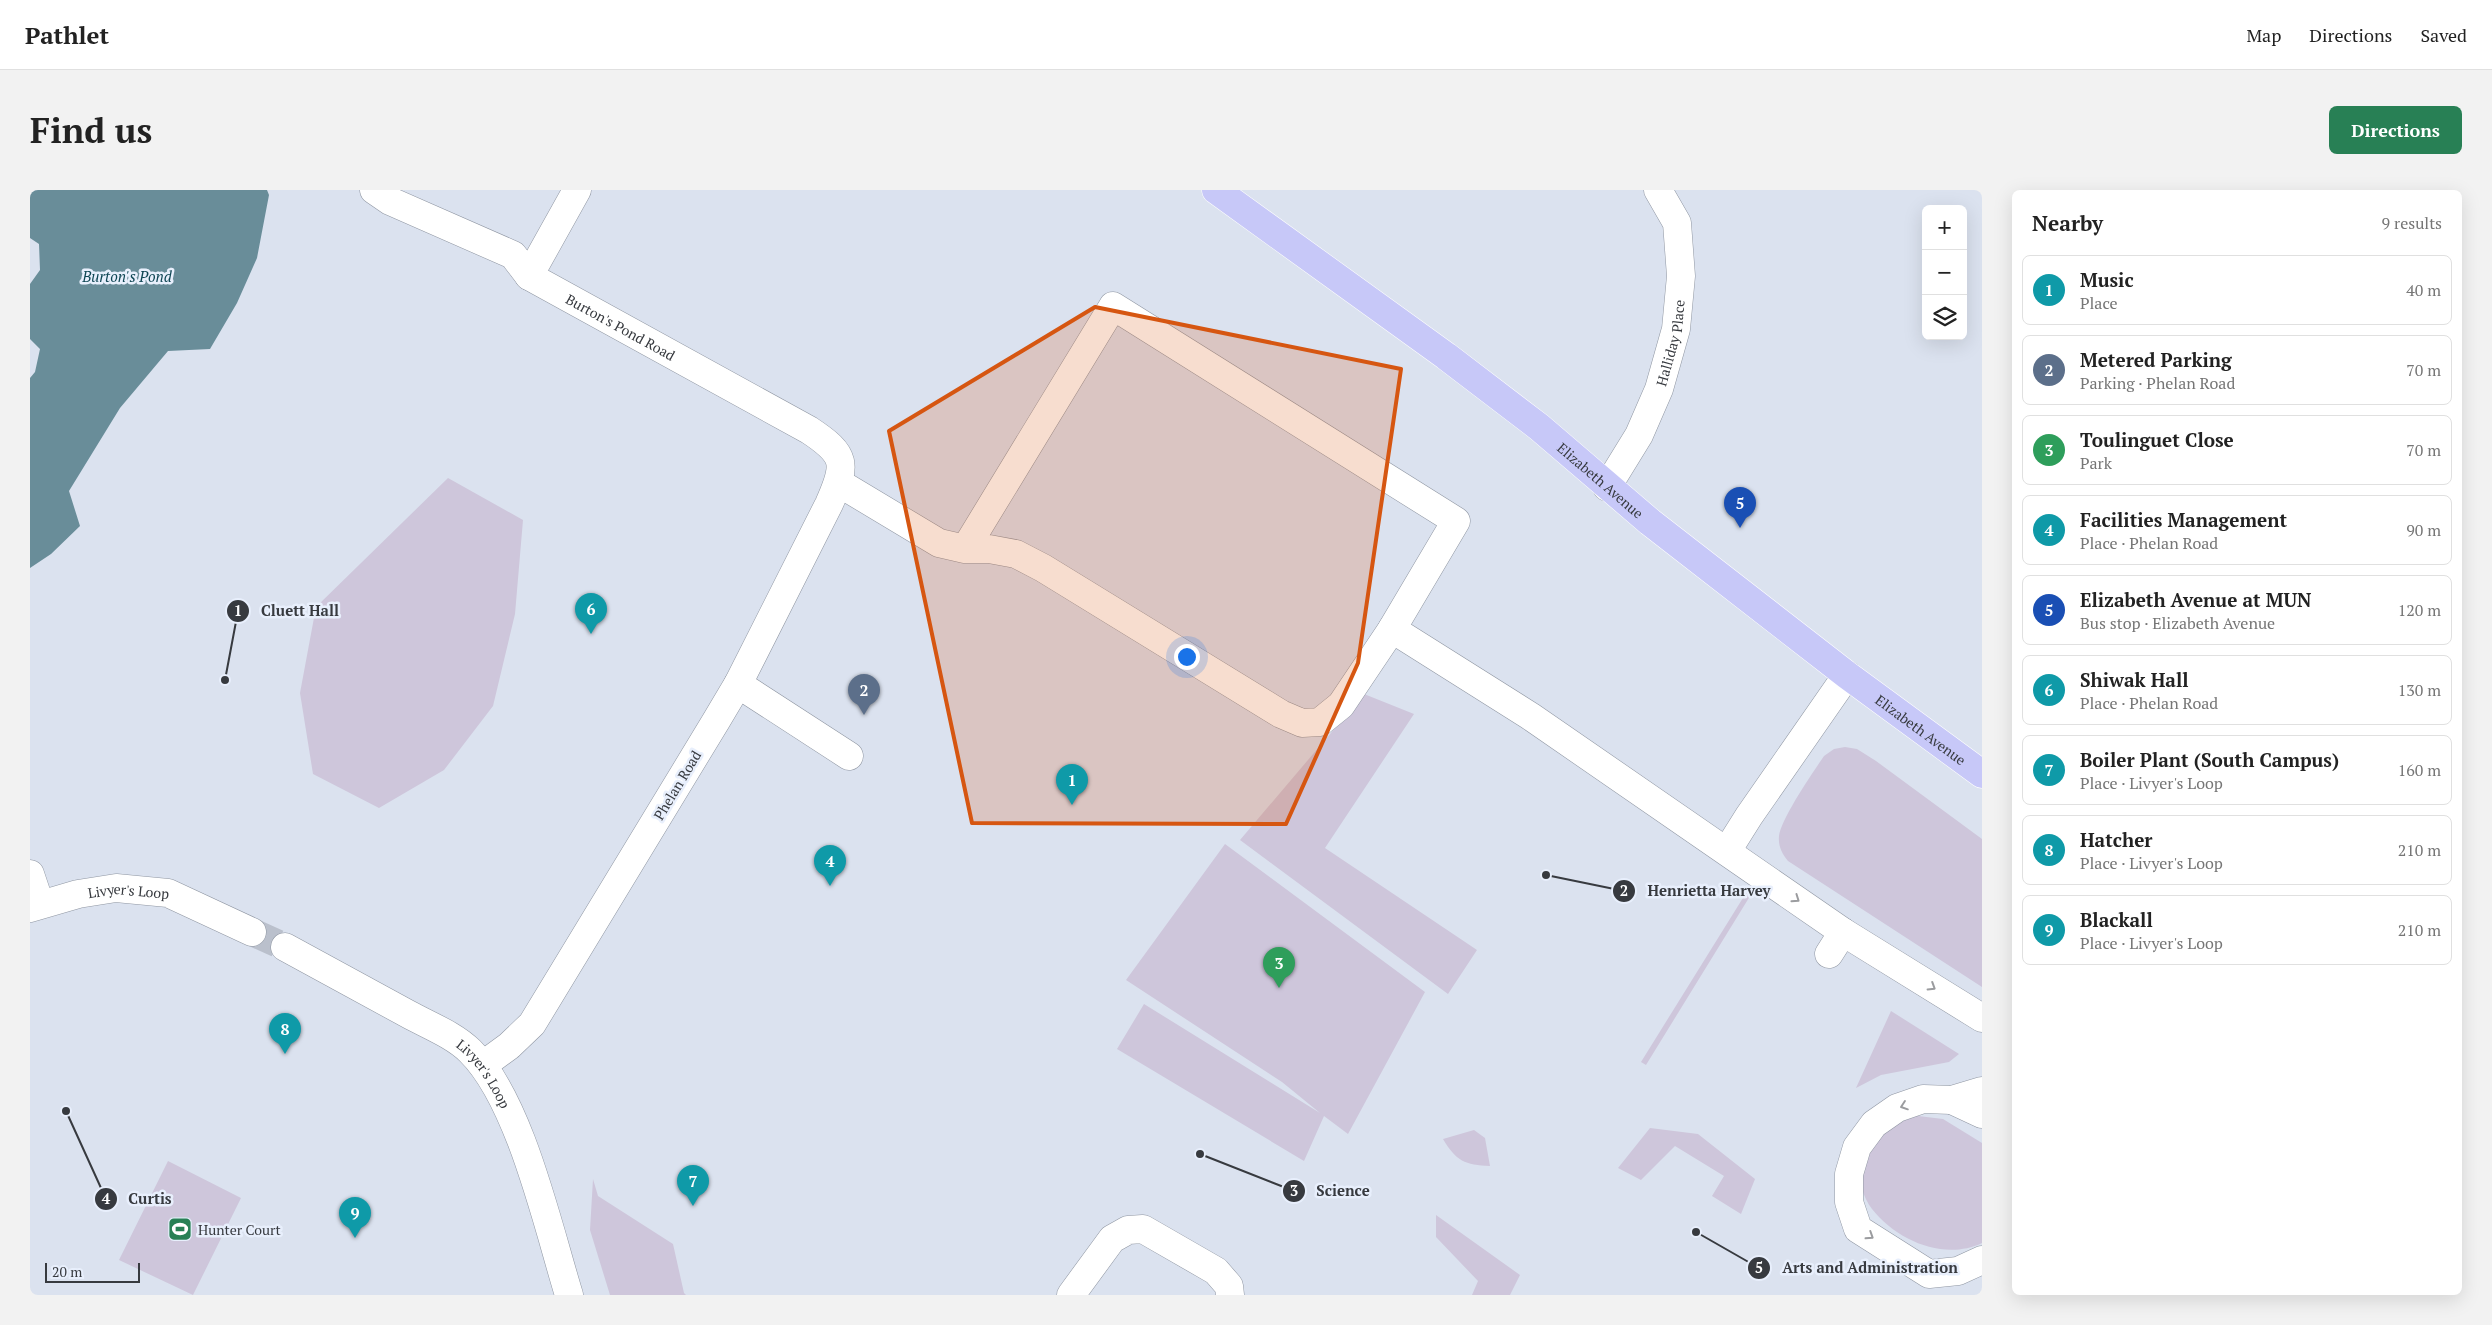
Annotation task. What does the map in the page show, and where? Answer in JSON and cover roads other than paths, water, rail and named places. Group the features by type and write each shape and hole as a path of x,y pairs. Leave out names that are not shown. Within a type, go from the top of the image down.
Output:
{"main road":[{"name":"Elizabeth Avenue","path":"1216,190 1462,368 1539,427 1607,487 1847,675 1982,774"}],"street":[{"name":"Burton's Pond Road","path":"374,190 390,201 513,255 529,276 828,442 839,453 843,465 839,483"},
{"path":"529,276 577,190"},
{"name":"Halliday Place","path":"1607,487 1639,435 1659,389 1676,329 1681,276 1676,223 1658,190"},
{"path":"839,483 939,543 965,548 989,549 1016,554 1043,568 1281,714 1302,723 1320,722 1340,705 1392,629 1456,520 1113,306 965,548"},
{"name":"Phelan Road","path":"484,1065 509,1046 532,1024 738,684 839,483"},
{"path":"1392,629 1530,716 1844,932 1982,1018"},
{"path":"1727,851 1749,816 1847,675"},
{"path":"738,684 849,756"},
{"path":"30,874 35,906"},
{"name":"Livyer's Loop","path":"35,906 78,894 116,888 168,894 252,932"},
{"path":"1829,954 1844,932"},
{"name":"Livyer's Loop","path":"285,947 441,1032 468,1049 484,1065 499,1090 527,1160 569,1295"},
{"path":"1982,1091 1952,1100 1923,1100 1897,1108 1874,1124 1857,1147 1849,1174 1849,1202 1858,1229 1929,1274 1958,1271 1982,1260"},
{"path":"1952,1100 1982,1114"},
{"path":"1072,1295 1112,1239 1128,1230 1143,1230 1216,1271 1229,1286 1230,1295"}],"water":[{"name":"Burton's Pond","path":"30,190 267,190 269,195 257,258 237,303 210,349 168,351 120,408 69,491 80,526 51,554 30,568 30,378 35,372 40,349 30,339 30,284 40,270 39,244 30,238"}],"tunnel":[{"path":"252,932 285,947"}],"place":[{"name":"Elizabeth Avenue at MUN","path":"1740,528"},
{"name":"Shiwak Hall","path":"591,634"},
{"name":"Cluett Hall","path":"225,680"},
{"name":"Metered Parking","path":"864,715"},
{"name":"Music","path":"1072,805"},
{"name":"Henrietta Harvey","path":"1546,875"},
{"name":"Facilities Management","path":"830,886"},
{"name":"Toulinguet Close","path":"1279,988"},
{"name":"Hatcher","path":"285,1054"},
{"name":"Curtis","path":"66,1111"},
{"name":"Science","path":"1200,1154"},
{"name":"Boiler Plant (South Campus)","path":"693,1206"},
{"name":"Hunter Court","path":"180,1229"},
{"name":"Arts and Administration","path":"1696,1232"},
{"name":"Blackall","path":"355,1238"}]}
